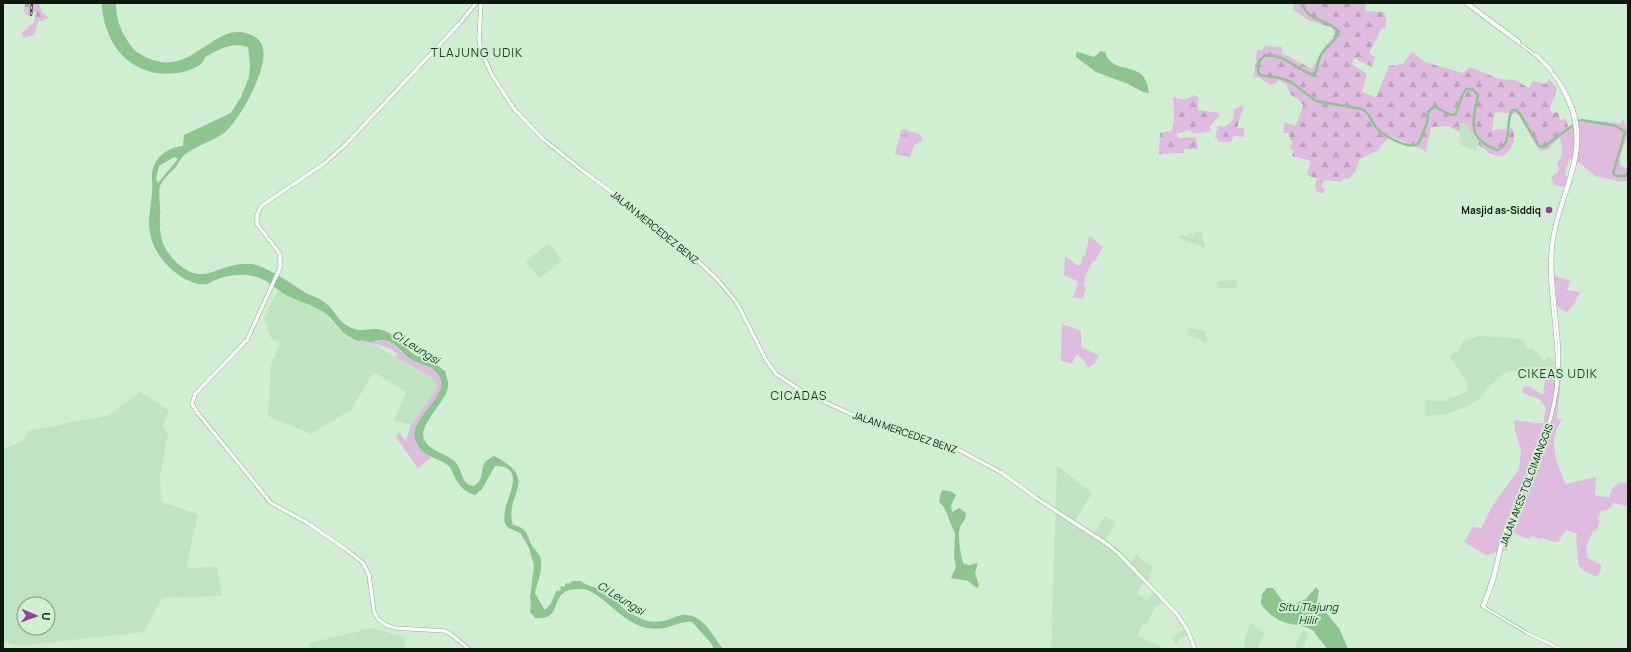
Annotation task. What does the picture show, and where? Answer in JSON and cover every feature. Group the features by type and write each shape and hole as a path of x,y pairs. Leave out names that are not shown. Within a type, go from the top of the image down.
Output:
{"main road":[{"path":"469,649 445,631 392,628 378,619 374,612 369,575 363,563 347,550 306,522 271,503 194,408 193,398 199,388 247,340 279,271 281,264 280,254 257,224 257,214 261,206 325,163 345,146 460,23 476,3"},
{"name":"JALAN MERCEDEZ BENZ","path":"481,3 479,40 481,51 492,75 514,110 542,139 645,216 677,242 717,279 737,303 767,364 776,374 805,393 851,414 878,425 959,450 1002,473 1036,498 1107,544 1119,554 1177,614 1188,631 1195,649"},
{"path":"1466,3 1538,55 1551,70 1567,96 1574,116 1577,131 1574,162 1553,232 1552,255 1557,364 1553,409 1543,439 1502,537 1493,576 1483,606 1527,633 1560,649"}],"shaded area":[{"path":"1458,123 1468,124 1470,130 1479,139 1476,151 1461,145"},
{"path":"1195,232 1202,232 1205,248 1179,238 1180,234 1187,237 1189,233 1194,235"},
{"path":"548,243 562,260 540,278 526,262"},
{"path":"1237,280 1237,288 1217,288 1218,281"},
{"path":"277,291 321,310 349,339 374,345 433,378 437,384 437,389 411,425 394,420 406,393 374,372 351,410 311,434 268,416 271,365 280,344 271,338 264,319"},
{"path":"1188,327 1205,331 1208,341 1203,343 1202,340 1188,335"},
{"path":"1479,336 1517,338 1524,341 1527,349 1533,349 1544,361 1549,356 1562,367 1561,379 1540,373 1510,371 1505,373 1489,387 1478,400 1464,408 1446,414 1425,416 1425,400 1444,401 1468,391 1465,378 1449,356 1458,351 1463,341"},
{"path":"140,392 169,410 163,427 168,433 160,477 162,502 198,514 186,568 217,567 222,596 162,598 144,632 18,646 3,642 3,449 23,441 28,431 109,415"},
{"path":"1057,466 1092,493 1075,521 1093,534 1105,516 1115,522 1105,541 1116,547 1131,561 1136,554 1145,562 1153,566 1147,584 1144,581 1137,593 1146,600 1154,592 1163,602 1155,607 1147,623 1144,623 1137,635 1162,649 1051,649"},
{"path":"1250,622 1265,633 1261,642 1259,642 1258,649 1244,649"},
{"path":"372,628 405,637 405,649 309,649 310,643"},
{"path":"1185,629 1188,635 1178,640 1179,644 1176,645 1171,637"},
{"path":"1302,630 1308,632 1304,649 1299,649 1295,647"}],"green space":[{"path":"25,3 39,3 42,12 49,17 43,21 39,20 34,35 24,38 21,34 34,22 36,13 34,11 31,15 26,15 24,11"},
{"path":"1294,3 1366,3 1365,11 1384,12 1386,28 1381,29 1369,53 1375,57 1372,67 1354,58 1352,64 1367,74 1362,92 1376,97 1389,66 1403,64 1412,52 1425,62 1463,73 1470,67 1499,79 1515,80 1529,88 1533,81 1545,84 1549,79 1557,89 1550,107 1552,113 1558,112 1560,120 1566,119 1569,129 1548,149 1542,151 1538,149 1517,114 1495,112 1492,130 1512,128 1514,132 1512,146 1506,154 1502,156 1492,154 1478,145 1479,139 1470,130 1468,124 1459,123 1460,132 1448,126 1431,127 1426,151 1390,136 1377,151 1360,159 1355,172 1348,179 1346,178 1340,182 1325,180 1321,186 1325,189 1323,194 1316,191 1315,185 1317,179 1307,175 1311,161 1292,156 1294,150 1289,149 1292,140 1290,140 1289,133 1283,133 1285,122 1296,126 1303,105 1298,99 1291,95 1286,84 1279,80 1271,85 1258,77 1254,77 1257,50 1263,50 1264,46 1282,47 1282,53 1312,69 1321,52 1335,34 1333,28 1308,20 1293,10"},
{"path":"1193,95 1198,97 1198,110 1219,113 1219,116 1210,126 1211,131 1193,134 1190,130 1177,134 1178,138 1196,137 1198,149 1184,149 1184,153 1159,154 1160,133 1172,131 1173,127 1173,97 1186,99"},
{"path":"1241,106 1244,107 1237,128 1244,128 1244,137 1234,136 1231,142 1217,142 1218,139 1215,138 1218,126 1224,127 1229,124 1234,116 1233,110"},
{"path":"1623,118 1628,134 1620,156 1620,165 1628,169 1628,180 1623,182 1595,176 1581,164 1569,159 1565,175 1567,176 1565,187 1554,185 1551,177 1557,173 1559,169 1557,163 1562,155 1560,138 1581,123 1594,121 1621,123"},
{"path":"903,129 919,134 923,140 914,145 910,157 895,154 901,130"},
{"path":"1089,236 1103,247 1095,261 1092,262 1085,278 1084,286 1086,287 1083,299 1073,297 1078,284 1077,281 1064,275 1065,256 1080,266 1083,256 1085,256"},
{"path":"1554,269 1555,276 1571,281 1567,290 1580,292 1574,304 1567,312 1557,307"},
{"path":"1062,324 1081,331 1081,347 1098,355 1096,362 1088,368 1085,361 1077,354 1072,364 1061,361"},
{"path":"359,341 370,342 390,342 407,357 434,370 439,376 441,384 439,395 415,427 414,436 419,446 431,458 418,468 396,437 399,433 406,441 411,425 437,389 437,384 433,378 396,357 397,354 389,348"},
{"path":"1546,375 1561,379 1557,418 1562,420 1556,430 1554,444 1558,465 1566,484 1596,477 1595,495 1609,498 1612,489 1620,482 1628,484 1628,500 1626,506 1613,503 1609,509 1601,511 1598,519 1600,521 1597,530 1593,531 1586,548 1588,558 1601,565 1601,569 1597,577 1584,571 1578,565 1576,542 1577,534 1566,530 1558,542 1553,542 1543,538 1540,539 1533,536 1528,539 1514,533 1507,550 1486,555 1464,542 1473,527 1481,528 1493,505 1519,469 1521,451 1515,430 1514,420 1543,423 1546,408 1539,399 1522,393 1524,386 1530,387 1543,395"}],"water":[{"path":"102,3 116,3 118,20 127,41 138,53 153,60 167,62 180,60 215,40 237,32 249,34 257,38 261,43 264,52 263,63 253,90 246,104 231,126 224,133 185,154 160,186 161,236 167,252 171,257 185,269 193,273 200,274 207,274 240,264 252,264 269,270 306,293 325,302 345,324 353,329 380,329 385,331 415,355 429,359 445,371 448,387 443,399 428,420 423,433 424,439 426,443 434,450 456,463 464,480 470,485 474,486 478,482 481,478 485,463 488,459 494,456 508,465 516,473 518,488 511,514 513,525 525,530 540,558 541,570 535,593 544,609 546,609 551,603 557,590 560,591 560,586 565,587 565,584 570,584 572,581 581,581 610,594 625,610 635,616 651,622 668,620 684,615 698,619 709,629 723,649 714,649 711,643 692,622 663,628 647,628 629,620 597,595 582,589 564,592 559,598 551,614 542,618 535,618 530,612 534,565 529,548 521,534 506,525 504,518 512,485 513,477 510,471 501,466 495,466 482,489 475,495 472,494 466,491 459,484 450,467 426,454 415,439 415,430 418,422 437,397 441,389 441,380 434,370 412,360 391,342 381,340 370,342 352,339 325,313 286,295 258,277 232,275 208,284 193,283 183,278 167,265 153,244 149,228 153,167 165,152 176,147 183,146 184,135 231,113 241,97 249,77 250,65 248,47 237,45 221,49 205,57 201,64 187,71 160,73 148,71 127,59 118,50 111,40 106,27","holes":["174,157 177,158 177,160 158,183 156,179 159,166"]},
{"path":"1101,51 1105,52 1109,60 1115,64 1136,71 1142,75 1147,82 1149,93 1143,92 1128,84 1096,72 1076,57 1076,53 1078,52 1094,57"},
{"path":"943,490 952,492 956,495 951,506 952,512 959,508 966,513 959,531 960,546 964,564 970,565 978,563 975,573 979,585 977,588 968,581 951,578 956,567 954,557 955,534 944,507 939,502 941,492"},
{"name":"Situ Tlajung Hilir","path":"1316,587 1319,591 1317,602 1339,628 1348,649 1327,649 1314,631 1302,626 1280,621 1269,613 1261,603 1262,594 1267,588 1273,588 1282,600 1292,605 1306,599"}],"waterway":[{"path":"1302,3 1305,10 1309,14 1334,27 1339,32 1337,36 1322,53 1314,75 1307,73 1285,60 1272,55 1265,55 1259,61 1258,72 1260,75 1280,78 1291,82 1316,101 1362,109 1368,114 1378,130 1395,141 1408,145 1418,144 1427,123 1428,112 1431,109 1435,107 1451,115 1456,114 1466,89 1472,89 1478,95 1474,121 1476,135 1488,146 1498,150 1503,147 1506,142 1512,110 1516,110 1520,114 1539,146 1543,147 1582,120 1616,126 1625,132 1613,174 1617,176 1625,176 1628,173"},
{"path":"156,221 153,231 156,238"},
{"name":"Ci Leungsi","path":"185,274 202,280"}],"railway":[{"path":"31,15 32,3"}],"place":[{"name":"Masjid as-Siddiq","path":"1549,210"}],"district":[{"name":"TLAJUNG UDIK","path":"477,53"},
{"name":"CIKEAS UDIK","path":"1558,374"},
{"name":"CICADAS","path":"799,396"}]}
